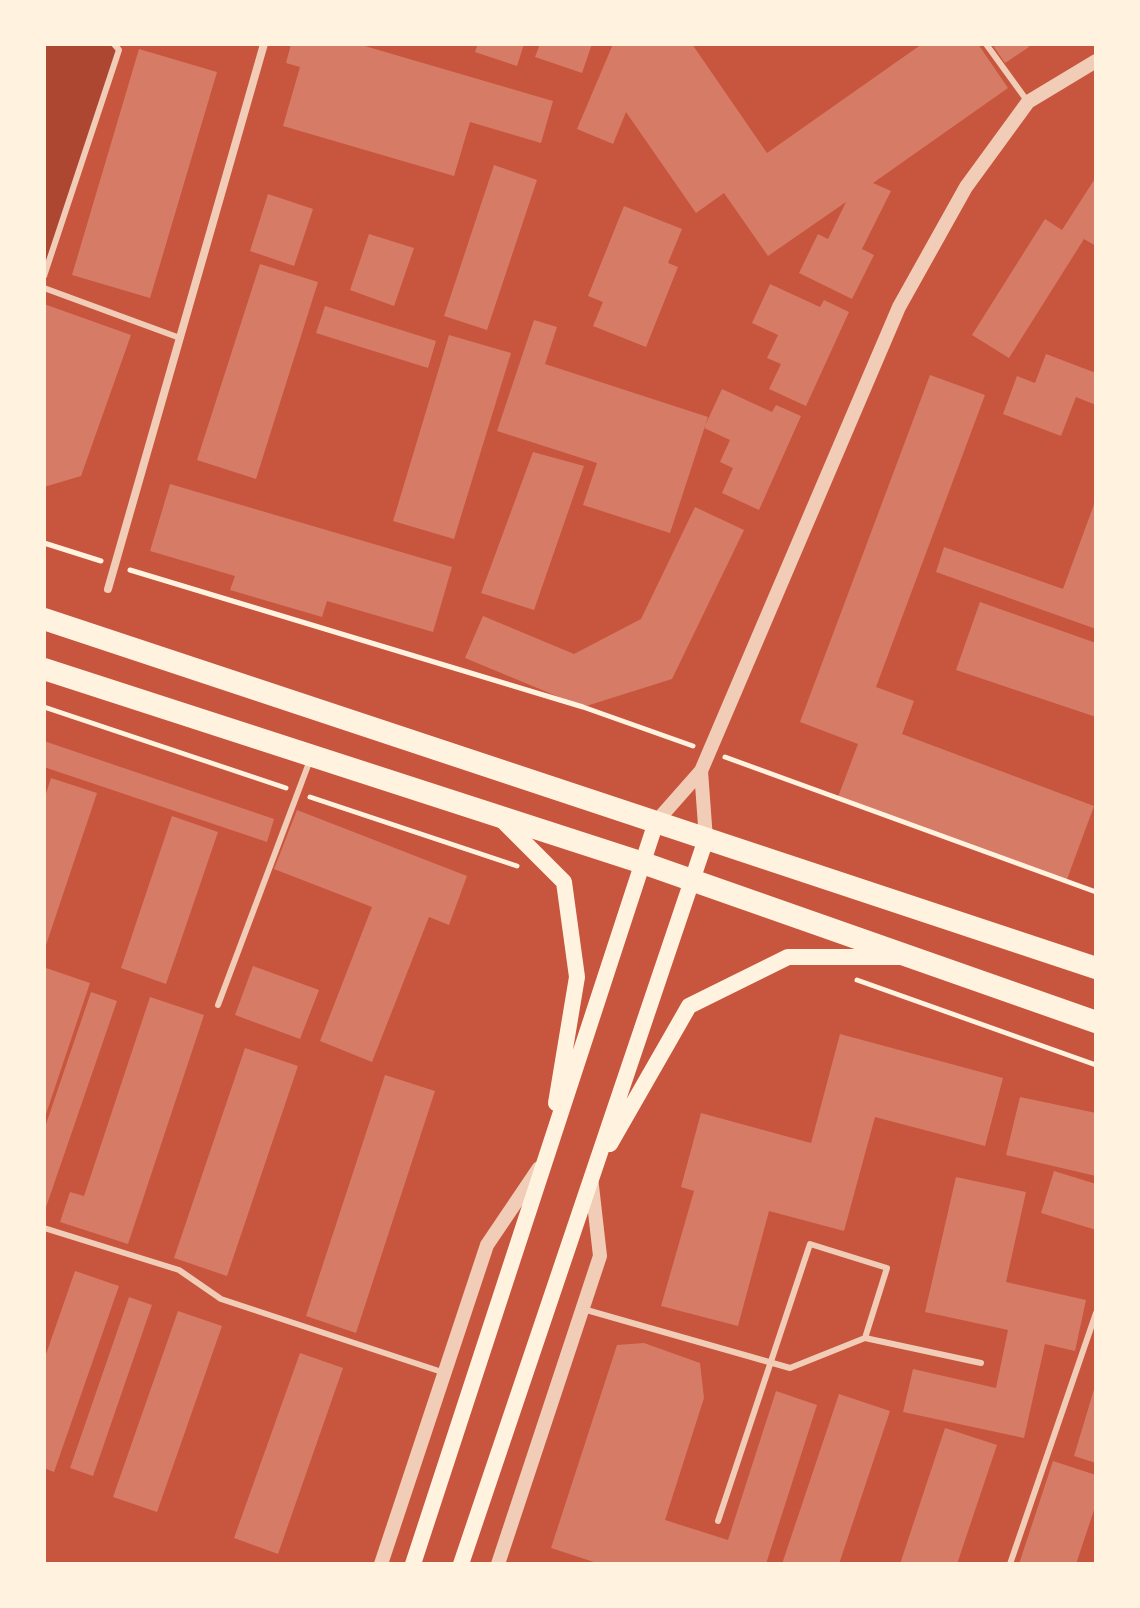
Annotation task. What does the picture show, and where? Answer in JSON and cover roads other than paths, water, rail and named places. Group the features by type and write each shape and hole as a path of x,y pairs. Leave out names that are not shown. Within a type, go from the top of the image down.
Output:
{"highway":[{"path":"44,619 1096,968"},
{"path":"44,669 643,863 1096,1022"}],"main road":[{"path":"500,818 564,882 577,977 546,1157"},
{"path":"413,1564 656,822"},
{"path":"461,1564 706,839"},
{"path":"591,1177 689,1006 788,957 905,957"}],"street":[{"path":"108,589 264,44"},
{"path":"656,822 701,771 899,307 966,187 1028,102 1096,61"},
{"path":"701,771 706,839"},
{"path":"381,1564 487,1245 546,1157"},
{"path":"498,1564 600,1256 591,1177"}],"lane":[{"path":"44,276 119,50 114,44"},
{"path":"986,44 1028,102"},
{"path":"44,288 180,338"},
{"path":"218,1005 311,757"},
{"path":"44,1228 179,1270 221,1299 445,1373"},
{"path":"718,1521 810,1244 887,1268 865,1338"},
{"path":"583,1309 790,1368 865,1338 981,1363"},
{"path":"1010,1564 1096,1313"}]}
